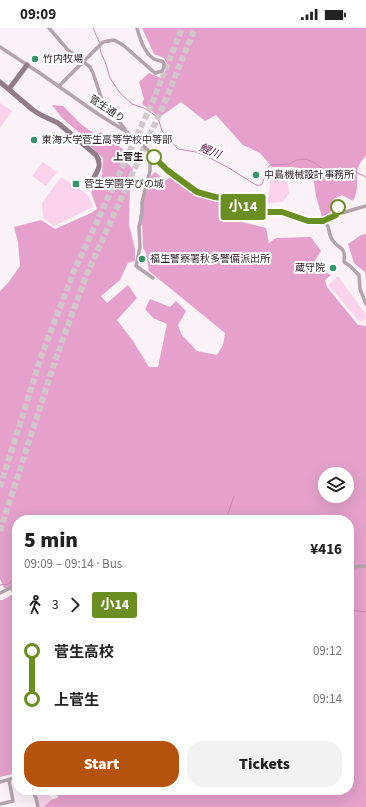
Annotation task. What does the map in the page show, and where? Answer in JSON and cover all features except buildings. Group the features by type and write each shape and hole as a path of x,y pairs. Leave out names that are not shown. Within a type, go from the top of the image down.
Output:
{"street":[{"path":"49,28 68,50 90,67 104,105 127,132"},
{"path":"58,86 103,42 114,40 118,41 145,66 155,73 162,71 164,64 162,61 153,59 149,55 137,28"},
{"name":"菅生通り","path":"0,48 13,54 127,132 143,145 167,170 197,192 228,199 255,212 277,212 308,221 323,221 331,216 366,206"},
{"path":"9,89 27,65"},
{"path":"0,82 41,116 58,123 96,155 100,163 100,168 92,181"},
{"path":"105,118 110,112"},
{"path":"152,154 150,159 150,171 142,202 142,214 139,227 139,252 136,266 152,278"},
{"path":"323,221 329,227 333,241 343,248 345,256 344,262 359,275 360,289 366,304"},
{"path":"354,567 366,566"},
{"path":"0,593 12,587"},
{"path":"0,782 12,779"},
{"path":"0,804 13,801 9,780"},
{"path":"34,795 38,807"}],"shaded area":[{"path":"142,28 366,28 366,156 358,168 357,189 353,201 342,195 334,199 330,215 322,217 316,196 312,170 292,167 272,167 260,153 243,145 216,115 205,121 181,102 160,117 142,104 144,99 139,82 149,73 161,78 168,66 164,58 154,54"},
{"path":"0,103 12,111 0,128"},
{"path":"52,105 63,106 82,125 95,134 101,132 124,150 125,161 133,169 130,181 129,225 135,249 135,261 128,263 120,280 101,296 107,303 128,285 137,298 117,320 133,341 149,367 158,367 167,324 153,318 145,309 150,299 170,307 176,301 186,311 178,325 181,334 197,351 217,355 223,345 225,333 149,271 146,253 143,248 142,225 139,218 146,181 155,172 165,180 172,177 198,196 221,201 228,214 236,214 242,222 266,228 269,243 276,238 311,237 321,251 312,265 331,275 325,280 327,287 358,325 366,326 366,807 44,807 51,800 59,797 56,795 354,795 354,515 12,515 12,592 9,588 4,588 0,579 0,291 8,283 20,266 18,242 14,227 41,220 55,229 97,209 91,192 102,176 103,158 88,144 88,140 62,118"},
{"path":"43,162 57,172 46,186 32,176"},
{"path":"285,168 289,193 283,202 265,203 269,196 271,171"},
{"path":"61,177 88,195 93,207 54,226 43,218 42,203"},
{"path":"366,234 366,279 365,272 354,263 348,244 361,235"},
{"path":"338,276 365,313 366,319 360,322 328,285"},
{"path":"12,595 12,774 0,777 0,600 3,600"},
{"path":"36,795 48,795 56,800 50,807 40,807"}],"waterway":[{"name":"鯉川","path":"93,28 100,44"},
{"name":"鯉川","path":"100,47 110,78 120,93 132,104 144,108 156,116 162,131 178,149 196,152 206,156 256,185 261,185 270,165 290,164 296,160 306,159 315,163 324,170 351,170 366,177"},
{"path":"228,515 234,496"},
{"path":"0,585 9,584 12,580"},
{"path":"354,611 366,612"}],"tunnel":[{"path":"0,487 41,357 74,271 153,101 182,28"},
{"path":"0,531 55,361 86,276 163,106 195,28"}],"bus line":[{"name":"小14","path":"154,157 167,170 197,192 228,199 252,212 282,212 302,220 323,221 336,215 338,207"}],"place":[{"name":"竹内牧場","path":"35,59"},
{"name":"東海大学菅生高等学校中等部","path":"34,140"},
{"name":"上菅生","path":"154,157"},
{"name":"中島機械設計事務所","path":"256,175"},
{"name":"菅生学園学びの城","path":"76,184"},
{"name":"福生警察署秋多警備派出所","path":"142,259"},
{"name":"蔵守院","path":"333,268"}]}
